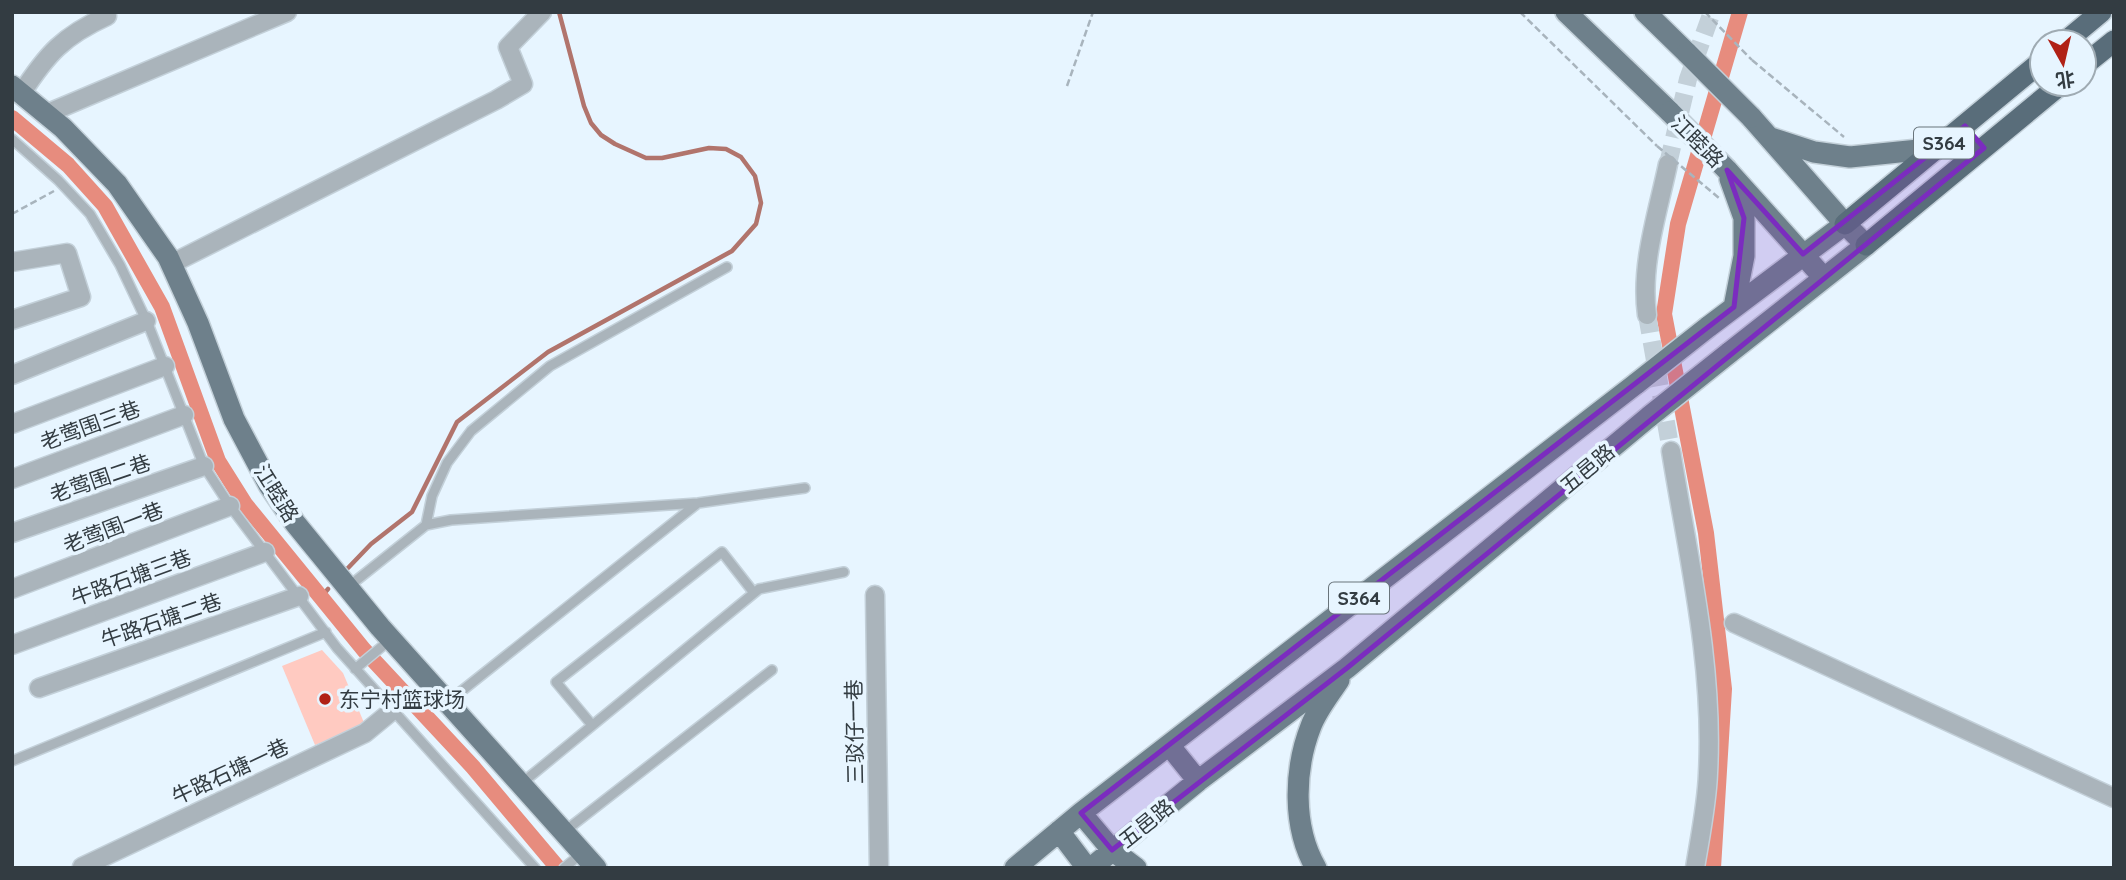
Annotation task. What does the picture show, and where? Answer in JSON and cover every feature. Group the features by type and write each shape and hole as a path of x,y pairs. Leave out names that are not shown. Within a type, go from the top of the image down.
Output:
{"highway":[{"path":"2082,28 2101,12"},
{"path":"2098,54 2114,41"},
{"name":"五邑路","path":"1845,224 2028,73"},
{"name":"五邑路","path":"1866,245 2045,98"},
{"path":"1965,126 1984,148"}],"main road":[{"name":"江睦路","path":"1566,12 1727,170 1824,278"},
{"path":"1645,12 1751,117 1866,245"},
{"name":"江睦路","path":"17,90 63,128 117,184 171,264 198,323 234,419 269,485 295,523 391,640 589,861"},
{"path":"1770,138 1814,152 1850,157 1938,148"},
{"path":"1727,170 1744,218 1744,256 1734,307"},
{"name":"五邑路","path":"1014,868 1081,813 1708,327 1845,224"},
{"name":"五邑路","path":"1089,868 1347,668 1650,416 1866,245"},
{"path":"1316,868 1300,819 1298,768 1311,724 1347,668"},
{"path":"1169,745 1198,781"},
{"path":"1081,813 1112,850 1136,868"},
{"path":"1059,831 1089,868"}],"street":[{"path":"46,114 287,12"},
{"path":"171,264 523,84 508,47 542,12"},
{"path":"17,90 67,37 109,13"},
{"path":"1647,314 1644,296 1651,244 1668,164"},
{"path":"12,262 67,253 81,298 12,320"},
{"path":"12,374 146,321"},
{"path":"12,424 165,366"},
{"name":"老莺围三巷","path":"12,479 184,415"},
{"path":"1671,451 1692,562 1707,705 1708,773 1695,868"},
{"name":"老莺围二巷","path":"12,533 204,466"},
{"name":"老莺围一巷","path":"12,589 230,506"},
{"name":"牛路石塘三巷","path":"12,645 265,552"},
{"name":"三驳仔一巷","path":"875,595 879,868"},
{"name":"牛路石塘二巷","path":"39,688 299,596"},
{"path":"1734,623 2114,798"},
{"name":"牛路石塘一巷","path":"82,867 365,733 393,710"}],"lane":[{"path":"12,139 90,214 120,265 146,321 204,466 230,506 356,669 535,868"},
{"path":"426,525 432,496 447,463 471,431 550,366 727,267"},
{"path":"347,589 426,525 451,520 698,503 805,488"},
{"path":"447,703 698,503"},
{"path":"592,725 556,682 722,552 754,593"},
{"path":"520,784 759,589 844,572"},
{"path":"12,761 326,632"},
{"path":"356,669 391,640"},
{"path":"564,832 772,670"},
{"path":"564,868 589,861"}],"path":[{"path":"1067,86 1093,12"},
{"path":"1520,12 1657,146 1719,198"},
{"path":"1705,12 1752,60 1865,155"},
{"path":"12,214 63,186"}],"highlighted area":[{"path":"1965,126 1984,148 1347,668 1112,850 1081,813 1734,307 1744,218 1727,170 1803,254"}],"shaded area":[{"name":"东宁村篮球场","path":"322,650 343,673 365,725 315,745 282,666"}],"waterway":[{"path":"348,568 371,544 412,512 457,422 548,352 732,251 756,224 761,203 755,176 741,157 726,149 709,148 662,158 646,158 601,135 591,123 584,106 559,12"},
{"path":"1713,868 1724,689 1706,533 1664,314 1678,224 1740,12"},
{"path":"12,118 68,165 105,206 162,307 218,461 245,504 364,650 473,767 558,868"},
{"path":"322,596 328,589"}],"tunnel":[{"path":"1668,164 1688,79 1712,12"},
{"path":"1647,315 1671,451"}],"place":[{"name":"东宁村篮球场","path":"325,699"}]}
